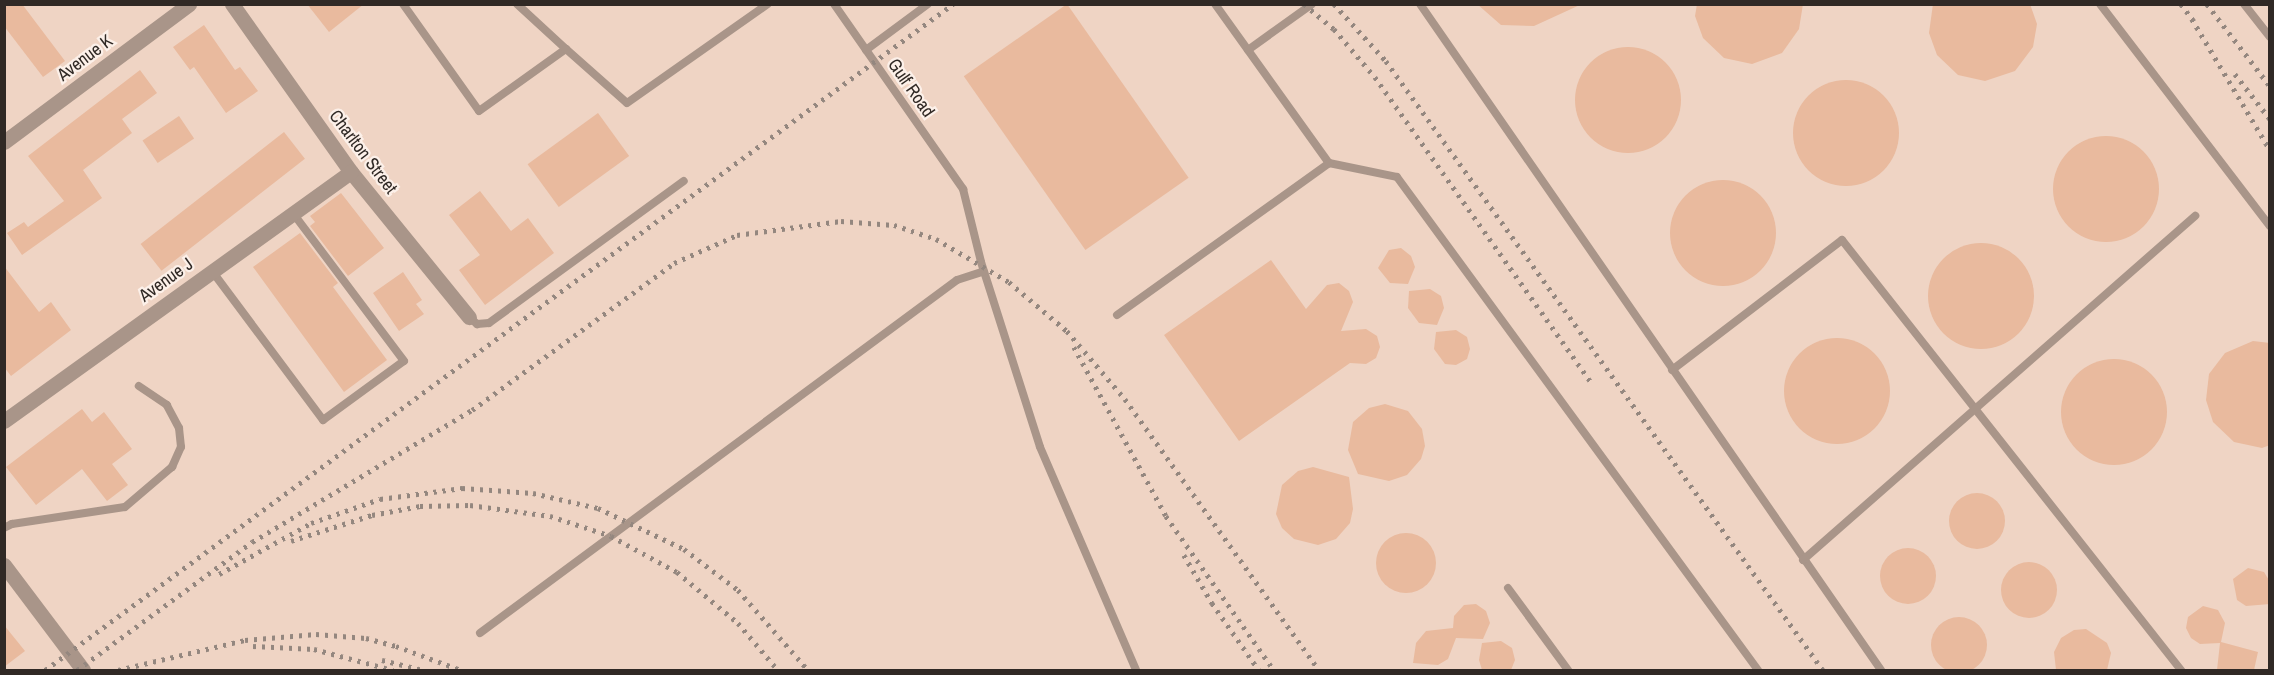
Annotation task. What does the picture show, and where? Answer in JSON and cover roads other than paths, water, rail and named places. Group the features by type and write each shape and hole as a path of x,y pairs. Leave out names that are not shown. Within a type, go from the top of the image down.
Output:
{"street":[{"name":"Avenue K","path":"4,142 189,4"},
{"name":"Charlton Street","path":"232,4 351,172 469,317"},
{"name":"Avenue J","path":"4,421 351,172"},
{"path":"4,565 83,670"}],"lane":[{"path":"403,4 479,111 566,49"},
{"path":"517,4 627,103 768,4"},
{"name":"Gulf Road","path":"834,4 963,189 984,271"},
{"path":"866,50 928,4"},
{"path":"1215,4 1329,163 1397,177 1758,670"},
{"path":"1248,50 1312,4"},
{"path":"1420,4 1881,670"},
{"path":"2100,4 2270,226"},
{"path":"2244,4 2270,37"},
{"path":"1117,315 1329,163"},
{"path":"469,317 477,324 489,323 684,181"},
{"path":"212,271 323,420 404,361 293,213"},
{"path":"1803,560 2195,216"},
{"path":"1672,370 1842,240 1976,407 2181,670"},
{"path":"480,633 957,280 984,271 1040,447 1136,670"},
{"path":"4,528 12,524 125,507 172,467 182,447 179,428 167,405 139,386"},
{"path":"1509,588 1568,670"}],"railway":[{"path":"45,670 953,4"},
{"path":"1304,4 1334,29 1375,77 1591,382"},
{"path":"1334,4 1386,61 1823,670"},
{"path":"2181,4 2196,24"},
{"path":"2207,4 2270,86"},
{"path":"2192,19 2270,150"},
{"path":"2235,74 2270,119"},
{"path":"77,670 252,542 472,410 674,263 737,235 841,221 894,225 936,239 1009,282 1067,331 1125,399 1319,670"},
{"path":"1074,347 1166,516 1274,670"},
{"path":"219,574 311,523 380,499 462,488 533,493 598,508 684,549 738,590 808,670"},
{"path":"291,541 372,515 420,506 470,505 550,516 611,536 677,572 738,623 778,670"},
{"path":"1184,555 1212,603 1259,670"},
{"path":"118,670 245,640 316,634 366,638 396,646 461,670"},
{"path":"253,646 314,649 393,670"},
{"path":"382,660 423,670"}]}
